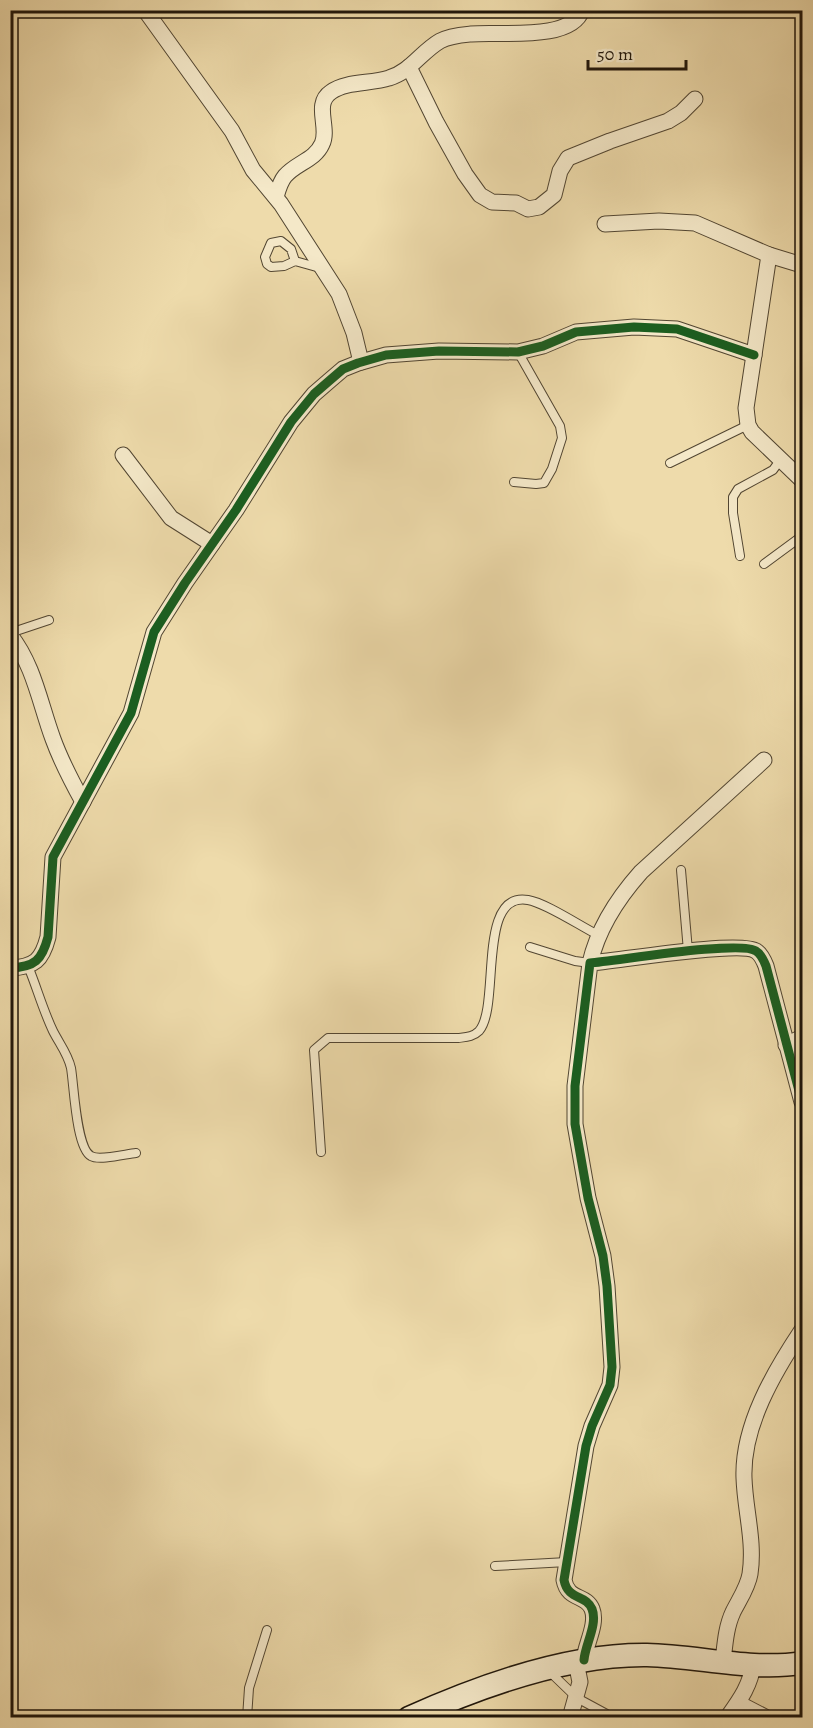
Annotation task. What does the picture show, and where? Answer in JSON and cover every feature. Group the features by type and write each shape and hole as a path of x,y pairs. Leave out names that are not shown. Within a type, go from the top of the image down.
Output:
{"main road":[{"path":"409,1718 487,1688 547,1668 580,1661 645,1655 753,1664 802,1663"}],"street":[{"path":"145,10 232,131 253,170 276,197 342,300 354,333 361,362"},
{"path":"276,197 285,176 311,158 324,141 322,106 324,99 331,92 391,78 409,67 441,40 473,33 556,30 573,24 582,10"},
{"path":"409,67 436,122 465,174 480,195 492,202 516,203 528,209 539,207 554,195 560,171 568,158 669,121 695,99"},
{"path":"605,224 659,221 696,223 769,255 802,265"},
{"path":"769,255 746,408 748,425 752,432 802,480"},
{"path":"10,968 28,966 42,955 48,937 53,857 131,713 154,632 162,617 291,422 314,394 343,369 386,356 439,351 518,352 543,346 576,332 634,327 677,329 754,355"},
{"path":"123,455 171,518 212,544"},
{"path":"10,634 20,647 35,682 53,740 83,802"},
{"path":"570,1718 580,1682 580,1661 594,1617 592,1608 571,1594 564,1580 586,1446 609,1385 612,1367 603,1256 588,1198 575,1124 575,1086 590,963 598,935 617,903 641,872 764,760"},
{"path":"590,963 739,947 756,951 766,966 802,1102"},
{"path":"786,1045 802,1037"},
{"path":"723,1661 728,1626 750,1577 752,1563 743,1476 745,1456 751,1431 766,1391 802,1330"},
{"path":"727,1718 751,1679 753,1664"},
{"path":"738,1703 767,1718"}],"lane":[{"path":"295,261 322,268"},
{"path":"514,482 544,483 552,469 562,438 556,417 542,397 518,352"},
{"path":"670,463 748,425"},
{"path":"740,556 733,513 733,497 738,489 773,470 781,459"},
{"path":"764,564 802,536"},
{"path":"10,634 49,620"},
{"path":"681,870 688,951"},
{"path":"321,1152 314,1050 328,1038 458,1038 472,1036 478,1032 486,1011 496,929 503,908 516,900 535,902 598,935"},
{"path":"530,947 575,961 590,963"},
{"path":"28,966 52,1029 68,1056 77,1119 86,1151 90,1156 103,1158 136,1153"},
{"path":"495,1566 567,1562"},
{"path":"247,1718 249,1688 267,1630"},
{"path":"547,1668 558,1682 577,1698 614,1718"}],"cycle path":[{"path":"10,968 31,964 40,957 43,951 48,937 53,857 131,713 154,632 236,510 291,422 314,394 343,369 386,355 439,351 518,352 543,346 576,332 634,327 677,329 754,355"},
{"path":"584,1660 591,1634 592,1609 586,1601 569,1591 564,1580 586,1446 610,1385 612,1367 603,1256 588,1198 575,1124 575,1086 590,963 704,949 745,948 756,951 766,966 802,1102"}]}
